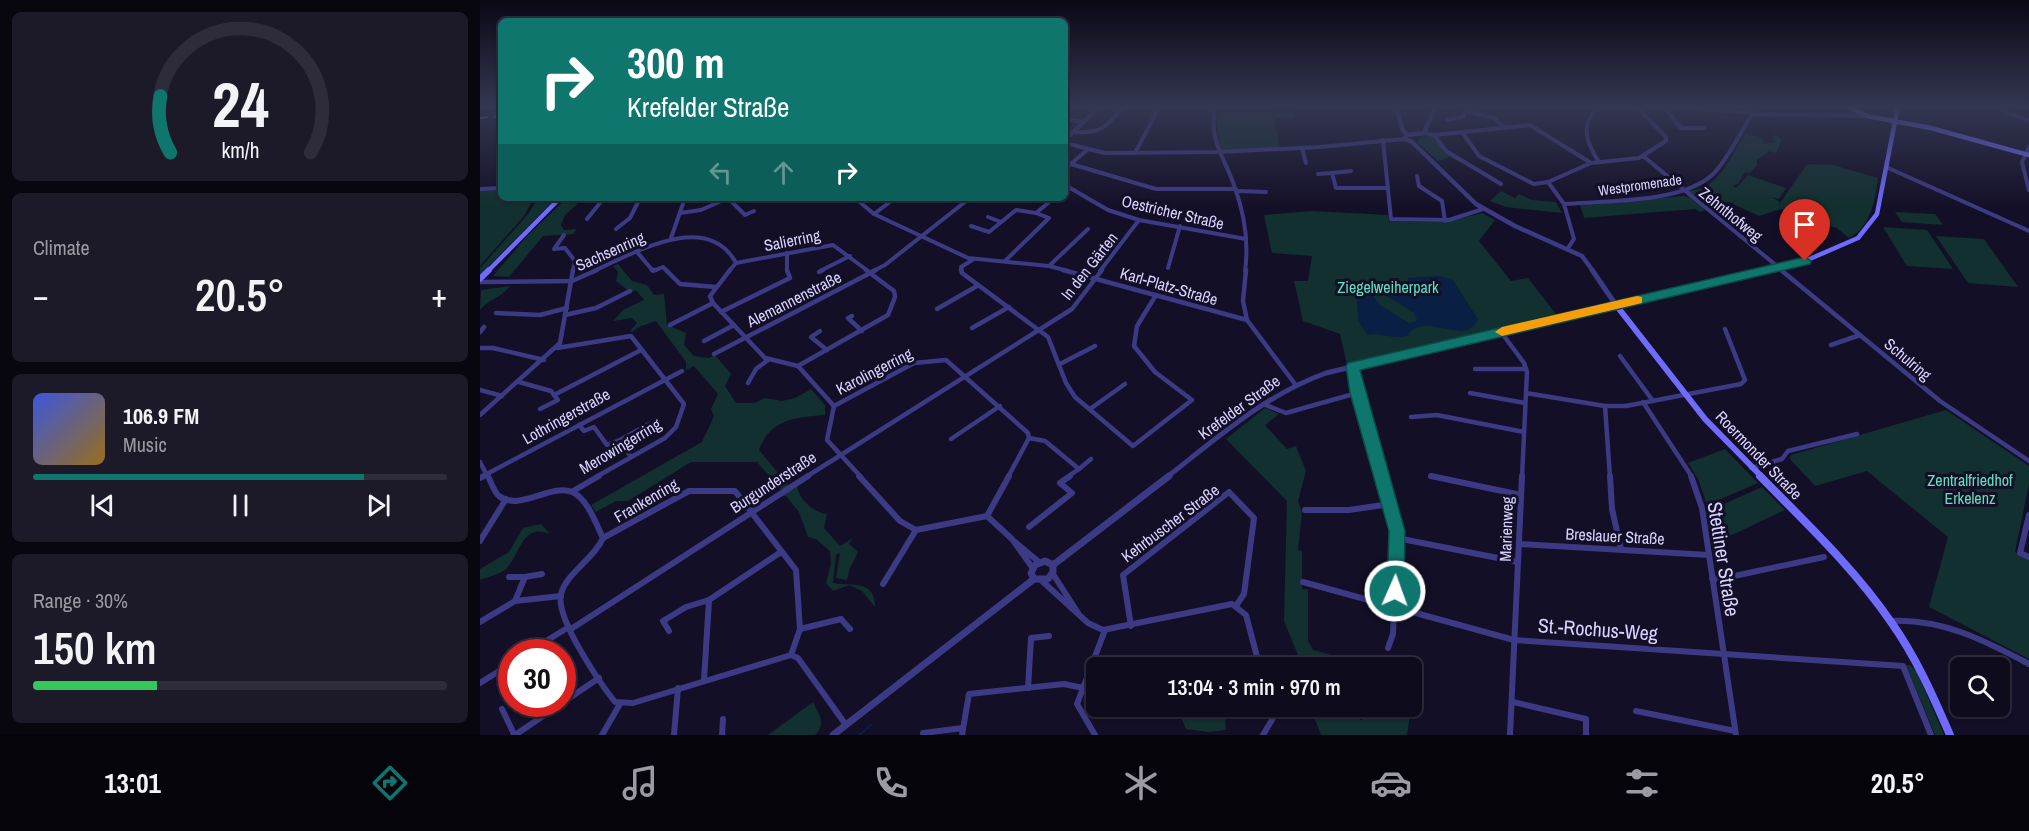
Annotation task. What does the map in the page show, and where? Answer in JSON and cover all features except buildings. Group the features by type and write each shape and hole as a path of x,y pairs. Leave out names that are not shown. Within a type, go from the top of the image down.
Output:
{"main road":[{"name":"Krefelder Straße","path":"1616,305 1821,257 1858,238 1877,214 1891,140"},
{"path":"1973,140 2026,154"},
{"path":"480,281 557,201"},
{"name":"Roermonder Straße","path":"1616,305 1684,394 1751,468 1830,548 1891,621 1922,672 1950,735"}],"street":[{"path":"1135,153 1142,140"},
{"path":"1215,140 1216,152 1237,190 1246,239 1241,297 1247,320 1295,384"},
{"path":"1068,142 1087,150 1135,153 1302,148 1380,140"},
{"path":"1383,140 1391,219 1445,221 1483,209"},
{"path":"1438,140 1446,151 1501,184"},
{"path":"1468,140 1476,152 1489,162 1534,184 1548,182 1591,163 1643,156 1666,140"},
{"path":"1552,140 1568,147 1591,163"},
{"path":"1588,140 1599,162"},
{"name":"Westpromenade","path":"1564,204 1684,191 1712,176 1735,140"},
{"path":"1411,141 1458,190 1483,209 1515,226 1568,248 1574,239 1564,204 1548,182"},
{"path":"2029,147 2026,154 2024,178 2029,190"},
{"path":"1302,148 1306,163"},
{"path":"1068,166 1087,150"},
{"name":"Zehnthofweg","path":"1643,156 1778,268"},
{"path":"1071,164 1156,189 1266,192"},
{"path":"1886,167 2029,231"},
{"path":"1318,174 1352,171"},
{"path":"1332,173 1336,189 1388,188"},
{"path":"1417,176 1419,186 1442,201 1445,221"},
{"path":"480,189 498,188"},
{"name":"Oestricher Straße","path":"1068,188 1108,210 1139,220 1246,239"},
{"path":"587,219 602,201"},
{"path":"615,229 630,218 638,201"},
{"name":"Sachsenring","path":"480,281 572,281 671,238 684,201"},
{"path":"680,213 701,210 721,201"},
{"path":"731,201 745,215 754,211"},
{"name":"Karl-Platz-Straße","path":"859,201 874,214 974,260 1049,266 1247,320"},
{"path":"874,214 891,201"},
{"name":"Alemannenstraße","path":"714,354 885,265 966,201"},
{"path":"1035,213 1050,201"},
{"path":"971,226 989,232 1016,210 1049,218 1005,261"},
{"path":"988,217 1001,222"},
{"name":"In den Gärten","path":"992,361 1072,309 1139,220"},
{"path":"1168,268 1180,226"},
{"path":"1049,266 1088,229"},
{"path":"480,415 544,360 560,343 575,261 565,248 554,249 564,235"},
{"path":"671,238 717,243 734,258 736,263 710,296 713,303 768,360 798,366 834,406"},
{"name":"Salierring","path":"736,263 833,244 894,291 895,297 888,315 798,366"},
{"name":"Roermonder Straße","path":"1568,248 1585,259 1616,305"},
{"path":"637,252 653,271 663,267 680,284 716,287"},
{"path":"722,312 790,278 787,273 787,253"},
{"name":"Salierring","path":"819,272 850,256"},
{"path":"974,260 962,267 962,273 1040,330 1053,344 1070,390 1132,446 1192,400 1150,368 1134,351 1133,335 1156,295"},
{"name":"Schulring","path":"1778,268 1940,401 2029,461"},
{"path":"937,309 977,286"},
{"path":"565,315 596,308 630,291"},
{"path":"670,324 713,303"},
{"name":"Krefelder Straße","path":"1053,565 1262,404 1295,384 1353,366 1616,305"},
{"path":"972,328 1009,307"},
{"path":"496,314 540,315 567,308"},
{"path":"852,316 848,318 862,331"},
{"path":"704,341 734,325"},
{"path":"1526,393 1605,405 1653,401 1743,383 1745,380 1725,329"},
{"path":"820,331 811,337 827,350"},
{"path":"1502,332 1526,369"},
{"path":"1831,345 1860,335"},
{"name":"Merowingerring","path":"556,348 627,336 642,350 684,404 682,414 671,433 573,491"},
{"path":"1060,364 1095,346"},
{"path":"480,348 493,348 544,360"},
{"path":"554,394 642,350"},
{"path":"1620,356 1653,401"},
{"path":"748,383 754,372 768,360"},
{"name":"Karolingerring","path":"915,530 900,521 840,455 826,436 834,406 921,361 945,360 968,377 1024,428 1029,438 1045,441 1078,469"},
{"name":"Burgunderstraße","path":"551,639 992,361"},
{"path":"1353,366 1357,393 1390,504 1397,538 1393,634 1388,648"},
{"path":"1475,369 1526,369"},
{"name":"Marienweg","path":"1510,735 1526,369"},
{"path":"665,379 682,371"},
{"name":"Lothringerstraße","path":"480,478 665,379"},
{"path":"519,382 551,391 558,399 540,409"},
{"path":"1090,409 1125,384"},
{"path":"480,390 502,396"},
{"path":"1262,404 1286,413 1357,393"},
{"path":"1470,393 1525,403"},
{"name":"Stettiner Straße","path":"1642,402 1697,488 1737,734"},
{"path":"1605,405 1612,510 1621,549"},
{"path":"951,439 1000,406"},
{"path":"1411,417 1437,415 1524,432"},
{"path":"588,419 607,445 649,424"},
{"path":"579,425 586,431 594,426"},
{"path":"1751,468 1782,459 1788,451 1857,434"},
{"path":"987,516 1029,438"},
{"path":"620,440 631,457"},
{"path":"1029,527 1072,493 1060,483 1091,459"},
{"path":"480,462 498,495 506,499 573,491"},
{"path":"1431,476 1521,495"},
{"name":"Frankenring","path":"573,491 590,511 603,538"},
{"name":"Frankenring","path":"561,596 599,547 603,538 689,491 735,491 796,570 800,629 791,655"},
{"name":"Kehrbuscher Straße","path":"1131,626 1123,575 1229,492 1250,511 1254,518 1244,594 1236,606"},
{"path":"480,541 506,499"},
{"path":"1305,510 1349,510 1390,504"},
{"path":"883,584 915,530 987,516 1039,562"},
{"path":"2029,518 2020,553 2029,557"},
{"path":"1397,538 1518,562"},
{"path":"1015,542 1032,567 1031,573 1092,626 1105,630 1131,626 1232,604 1245,615 1257,657"},
{"name":"Breslauer Straße","path":"1519,544 1709,555"},
{"path":"669,631 663,621 686,607 709,600 781,552"},
{"path":"1712,578 1720,579 1824,557"},
{"path":"1032,567 1039,562 1048,562 1053,565 1053,574 1078,613"},
{"path":"509,577 542,574"},
{"path":"833,735 1038,580 1053,574"},
{"path":"515,601 525,577"},
{"name":"St.-Rochus-Weg","path":"1303,582 1514,640 1903,666 1931,735"},
{"path":"480,622 515,601 561,596 562,612 570,628 610,696 620,704 633,703 791,655 798,658 846,725"},
{"path":"704,680 709,600"},
{"path":"800,629 841,619 850,629"},
{"path":"1891,621 1925,620 1948,624 2029,664"},
{"path":"1095,735 1077,704 1105,630"},
{"path":"1028,688 1031,638 1049,636"},
{"path":"480,682 498,671"},
{"path":"576,694 599,678"},
{"path":"923,733 963,732 969,694 1064,684 1083,688"},
{"path":"674,735 678,688"},
{"path":"1513,702 1586,719 1586,735"},
{"path":"602,735 620,704"},
{"path":"1636,711 1737,734"},
{"path":"506,717 515,734 541,717"},
{"path":"1264,735 1273,717"},
{"path":"722,735 723,719"}],"green space":[{"path":"1218,140 1278,140 1280,148 1219,150"},
{"path":"1435,140 1445,152 1466,165 1450,157 1438,161 1417,142"},
{"path":"1741,140 1763,140 1764,144 1780,140 1776,153 1768,151 1767,154 1757,159 1757,165 1750,173 1745,172 1738,184 1733,185 1736,188 1748,175 1786,188 1779,199 1771,197 1780,202 1778,206 1807,164 1833,165 1878,178 1871,212 1862,227 1849,238 1837,228 1803,222 1781,209 1759,216 1733,204 1736,198 1733,203 1727,202 1717,207 1720,209 1713,211 1710,208 1700,212 1695,209 1584,218 1580,205 1685,196 1689,198 1687,195 1689,190 1708,185 1723,170"},
{"path":"498,189 498,201 532,201 524,216 480,266 480,190"},
{"path":"1501,191 1515,198 1519,194 1532,200 1556,202 1562,213 1506,207 1490,201"},
{"path":"536,201 553,201 480,275 480,268 528,214"},
{"path":"564,201 581,201 565,215 561,225 564,230 577,229 573,234 543,236 509,277 493,276 528,235"},
{"name":"Ziegelweiherpark","path":"1312,211 1388,215 1389,221 1446,222 1482,213 1495,220 1479,241 1511,281 1528,278 1556,314 1347,365 1340,334 1303,321 1294,281 1308,281 1312,256 1272,253 1264,215"},
{"path":"1895,212 1935,214 1943,225 1902,222"},
{"path":"1883,227 1927,230 1953,269 1907,266"},
{"path":"1936,236 1984,239 2018,287 1968,283"},
{"path":"618,264 632,281 647,285 654,295 664,294 667,325 686,333 684,345 694,356 709,358 715,355 731,374 725,386 736,403 754,403 765,398 782,401 795,398 811,389 825,405 825,415 795,419 777,426 764,440 759,450 789,486 781,490 757,462 691,462 628,501 616,501 596,512 591,505 702,442 714,416 711,409 718,394 694,366 686,370 686,362 656,321 632,332 630,331 637,323 632,318 613,321 623,310 644,300 636,290 631,293 616,281 618,272 613,266"},
{"path":"510,286 502,294 480,310 481,290"},
{"path":"1265,408 1279,414 1265,425 1287,449 1296,446 1306,471 1298,501 1302,512 1298,550 1302,551 1302,589 1308,589 1308,641 1313,650 1339,657 1299,657 1284,621 1287,501 1226,439"},
{"name":"Zentralfriedhof Erkelenz","path":"1946,410 2029,466 2029,484 2015,552 2029,559 2029,659 1929,607 1948,537 1867,471 1815,486 1790,459 1791,455"},
{"path":"1725,449 1758,483 1707,505 1698,479 1688,463"},
{"path":"797,485 800,495 807,504 827,514 824,528 840,546 853,538 849,544 858,552 847,580 836,578 840,553 836,555 833,583 860,586 866,588 874,598 875,607 862,591 849,585 833,591 826,583 831,564 830,551 816,539 808,537 799,512 786,496 779,496"},
{"path":"1762,487 1785,510 1711,545 1706,512"},
{"path":"541,524 550,534 541,531 533,532 527,536 506,569 480,580 480,569 509,552 523,528"},
{"path":"1906,665 1910,665 1917,672 1944,735 1935,735"},
{"path":"813,702 821,723 815,735 768,735"},
{"path":"1181,717 1225,717 1226,730 1208,732 1186,729"},
{"path":"1314,717 1353,717 1362,720 1364,717 1410,717 1407,735 1321,735"}],"water":[{"path":"1438,276 1452,279 1478,319 1473,327 1465,331 1423,326 1402,337 1368,335 1358,321 1357,297 1382,283 1409,282 1408,278","holes":["1380,292 1413,312 1417,319 1409,323 1380,305 1372,294"]}],"waterway":[{"path":"859,735 871,725"}],"slow traffic":[{"path":"1502,332 1637,300"}],"route":[{"path":"1395,591 1397,531 1357,393 1353,366 1805,261"}]}
